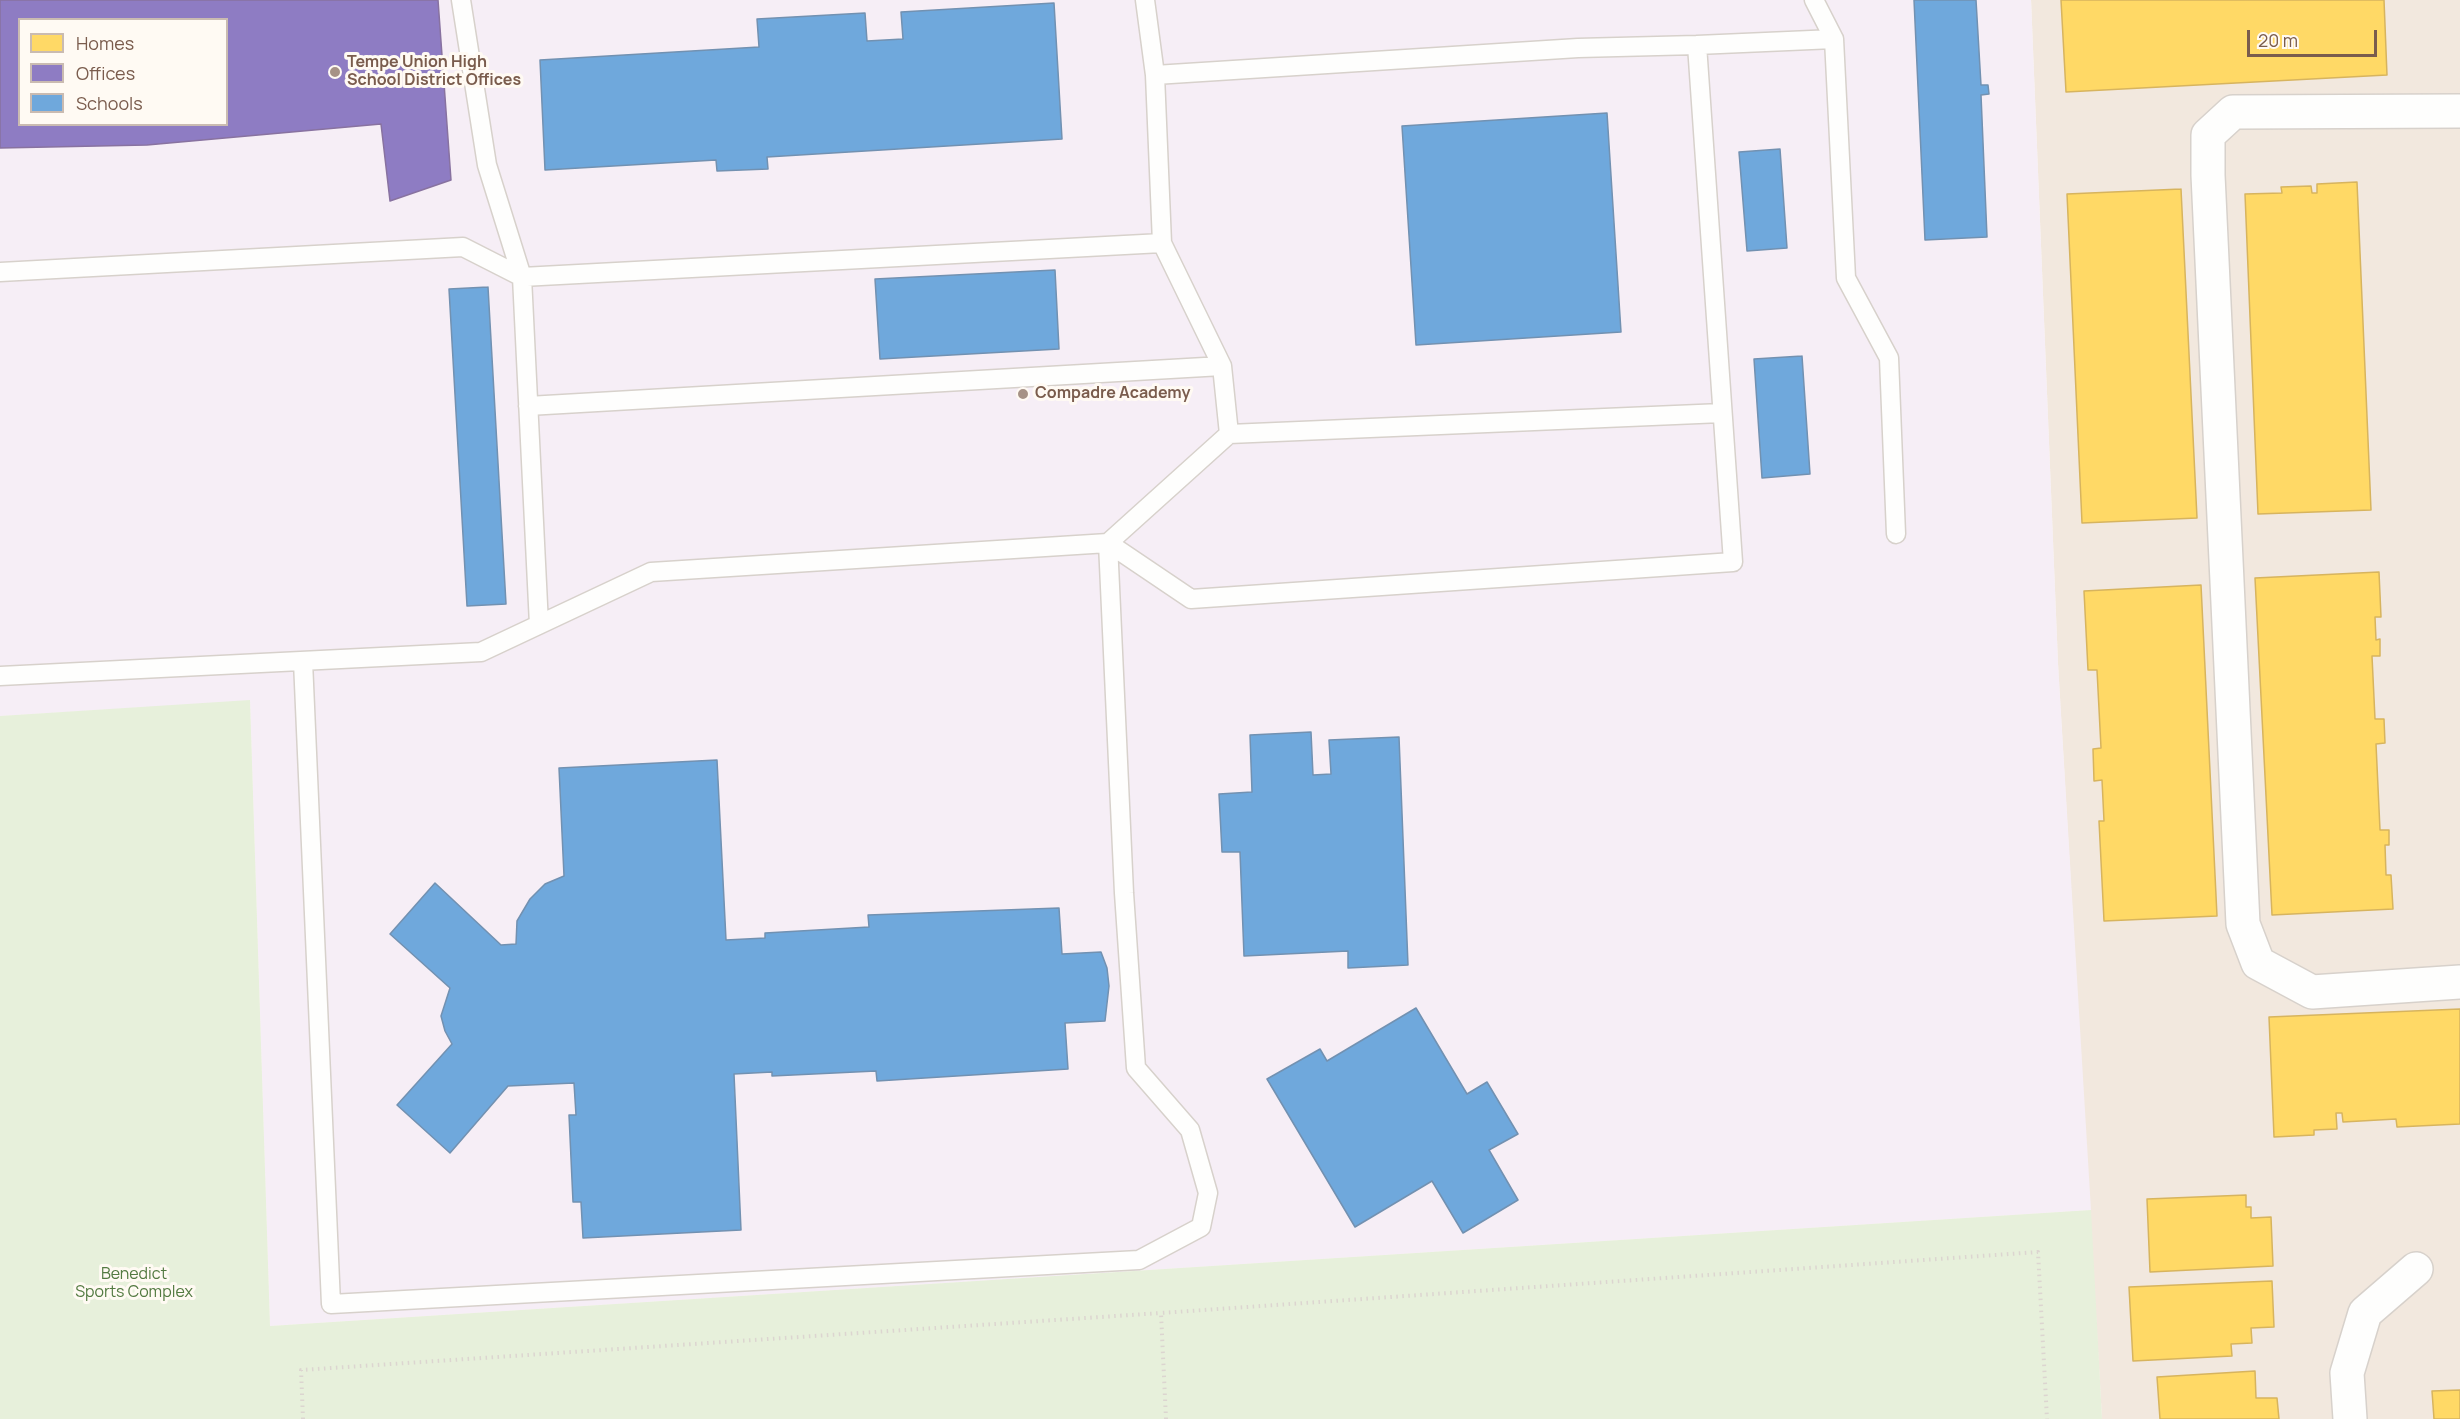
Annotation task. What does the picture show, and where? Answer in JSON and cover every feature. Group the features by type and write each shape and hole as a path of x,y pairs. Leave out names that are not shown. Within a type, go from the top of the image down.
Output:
{"street":[{"path":"2460,111 2233,112 2208,135 2208,175 2243,924 2258,963 2312,992 2460,982"},
{"path":"2350,1419 2347,1373 2365,1313 2416,1269"}],"lane":[{"path":"461,0 487,165 522,277 539,625"},
{"path":"1145,0 1155,75 1162,243 1222,366 1229,434"},
{"path":"1814,0 1834,39 1846,278 1889,358 1896,534"},
{"path":"1155,75 1578,48 1834,39"},
{"path":"0,676 482,652 651,572 1108,543 1191,599 1733,562 1697,45"},
{"path":"0,272 463,247 522,277 1162,243"},
{"path":"528,406 1222,366"},
{"path":"1108,543 1229,434 1722,413"},
{"path":"303,661 331,1304 1139,1260 1201,1227 1208,1193 1190,1130 1137,1068 1124,893 1108,543"}],"path":[{"path":"303,1419 301,1370 2038,1252 2047,1419"},
{"path":"1161,1313 1166,1419"}],"shaded area":[{"name":"Compadre Academy","path":"0,0 2031,0 2058,664 2091,1210 270,1326 250,701 0,716"},
{"path":"2031,0 2460,0 2460,1419 2102,1419 2058,664"}],"green space":[{"name":"Benedict Sports Complex","path":"250,700 270,1326 2091,1210 2102,1419 0,1419 0,716"}],"building: Homes":[{"path":"2061,0 2384,0 2387,75 2066,92"},
{"path":"2357,182 2371,510 2258,514 2245,194 2282,193 2281,187 2311,186 2312,193 2317,193 2317,184"},
{"path":"2181,189 2197,518 2082,523 2067,194"},
{"path":"2379,572 2381,617 2375,617 2376,640 2380,639 2380,656 2372,656 2375,719 2384,719 2385,743 2376,744 2380,830 2389,830 2389,845 2385,845 2386,875 2391,875 2393,909 2272,915 2255,578"},
{"path":"2201,585 2217,916 2104,921 2099,821 2104,821 2102,780 2094,781 2093,749 2101,748 2097,670 2088,670 2084,591"},
{"path":"2460,1009 2460,1124 2397,1127 2396,1119 2343,1122 2342,1113 2336,1113 2337,1129 2314,1130 2314,1135 2274,1137 2269,1017"},
{"path":"2246,1195 2246,1207 2251,1207 2251,1218 2271,1217 2273,1266 2150,1272 2147,1199"},
{"path":"2272,1281 2274,1327 2251,1328 2252,1343 2231,1344 2232,1356 2133,1361 2129,1287"},
{"path":"2255,1371 2256,1398 2277,1398 2279,1419 2160,1419 2157,1377"},
{"path":"2460,1390 2460,1419 2434,1419 2432,1391"}],"building: Offices":[{"name":"Tempe Union High School District Offices","path":"0,0 438,0 451,180 390,201 381,124 147,145 0,148"}],"building: Schools":[{"path":"1914,0 1976,0 1981,85 1988,85 1989,94 1981,95 1987,237 1925,240"},
{"path":"1054,3 1062,139 767,157 768,169 717,171 716,160 545,170 540,60 759,47 757,19 865,13 867,41 903,39 901,12"},
{"path":"1607,113 1621,332 1416,345 1402,126"},
{"path":"1780,149 1787,248 1747,251 1739,152"},
{"path":"1055,270 1059,349 880,359 875,279"},
{"path":"488,287 506,604 467,606 449,289"},
{"path":"1802,356 1810,474 1762,478 1754,359"},
{"path":"1311,732 1313,775 1331,774 1329,740 1399,737 1408,965 1348,968 1348,951 1244,956 1240,852 1222,852 1219,794 1252,792 1250,735"},
{"path":"717,760 726,940 765,938 765,933 869,927 868,915 1059,908 1062,954 1101,952 1107,968 1109,986 1105,1021 1065,1023 1068,1069 877,1081 876,1071 772,1076 772,1072 734,1074 741,1230 583,1238 581,1202 573,1202 569,1115 576,1115 574,1083 508,1086 450,1153 397,1105 452,1044 441,1016 450,988 390,934 435,883 501,945 516,944 517,921 530,899 545,884 564,876 559,768"},
{"path":"1416,1008 1467,1094 1487,1082 1518,1134 1489,1150 1518,1200 1463,1233 1432,1181 1355,1227 1267,1079 1320,1049 1327,1061"}],"place":[{"name":"Tempe Union High School District Offices","path":"335,72"},
{"name":"Compadre Academy","path":"1023,394"}]}
